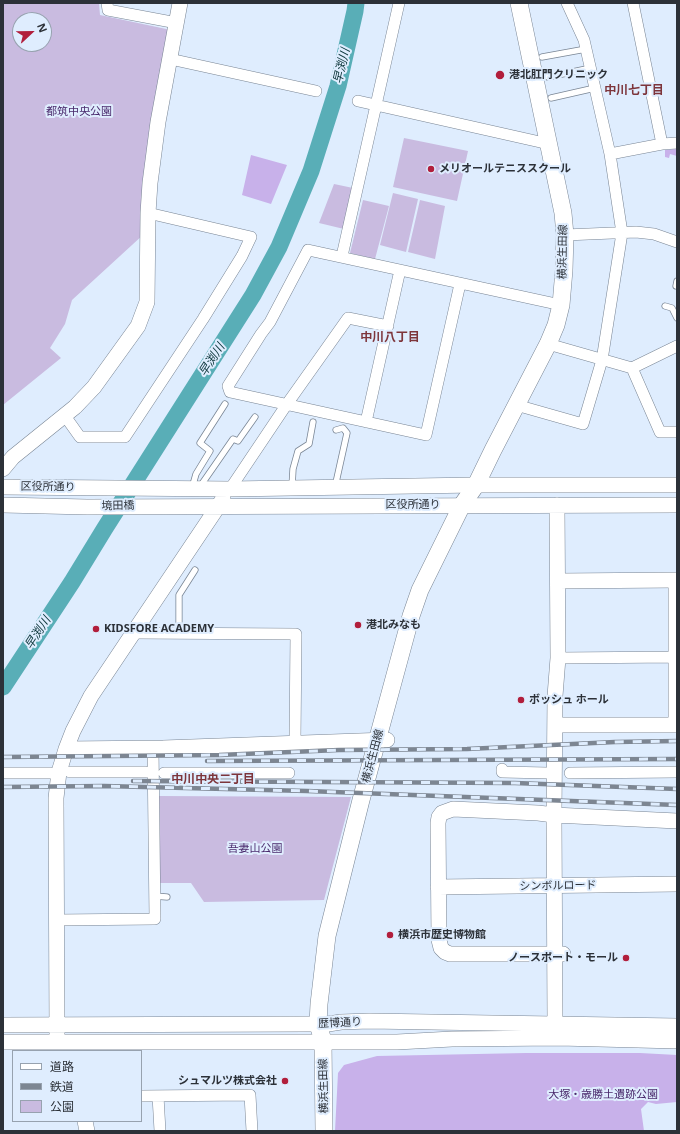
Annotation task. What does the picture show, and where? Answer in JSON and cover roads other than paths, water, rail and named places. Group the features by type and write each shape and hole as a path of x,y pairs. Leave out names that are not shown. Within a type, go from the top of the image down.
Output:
{"main road":[{"name":"横浜生田線","path":"324,1131 323,1024 318,1004 327,936 382,740 411,616 420,590 467,505 548,344 556,325 561,305 565,235 563,213 519,3"}],"street":[{"path":"108,3 108,10 177,23"},
{"path":"3,469 13,457 65,416 94,387 138,326 147,302 148,214 150,183 158,122 180,3"},
{"path":"342,256 399,3"},
{"path":"516,405 583,424 602,360 622,233 610,154 591,68 584,40 567,3"},
{"path":"633,3 662,144"},
{"path":"170,59 316,92"},
{"path":"358,101 549,144"},
{"path":"610,154 662,144 677,143"},
{"path":"65,416 80,437 125,437 203,319 242,256 251,237 148,214"},
{"path":"565,235 636,232 654,234 677,242"},
{"path":"460,284 426,435 230,392 228,386 270,322 308,250 342,256 460,284 561,305"},
{"path":"366,422 400,270"},
{"path":"59,1047 57,1025 56,798 59,772 73,730 91,696 287,404 348,318 388,326"},
{"path":"548,344 632,368 676,348"},
{"path":"632,368 660,432 677,432"},
{"name":"区役所通り","path":"152,487 230,489 476,485 677,485"},
{"name":"区役所通り","path":"3,486 92,487"},
{"name":"境田橋","path":"92,487 152,487"},
{"path":"557,504 558,658 563,697 560,725 558,815 560,1024"},
{"name":"区役所通り","path":"148,506 557,504 677,505"},
{"name":"区役所通り","path":"3,505 87,506"},
{"name":"境田橋","path":"87,506 148,506"},
{"path":"558,581 675,581 676,725 560,725"},
{"path":"134,633 296,634 296,742"},
{"path":"558,658 676,657"},
{"path":"66,748 153,748 382,740"},
{"path":"56,920 155,919 153,748"},
{"path":"502,769 502,772 548,773"},
{"path":"70,772 146,772"},
{"path":"570,773 677,772"},
{"path":"3,773 51,773"},
{"path":"164,773 289,773"},
{"path":"559,954 450,954 445,952 439,944 438,823 439,817 442,813 453,809 538,812 558,815 677,821"},
{"name":"シンボルロード","path":"438,887 677,884"},
{"name":"歴博通り","path":"3,1025 323,1024 376,1021 677,1026"},
{"name":"歴博通り","path":"3,1042 59,1047 323,1041 397,1042 452,1039 559,1038 677,1041"},
{"path":"142,1096 250,1095 252,1131"},
{"path":"158,1096 160,1131"}],"lane":[{"path":"542,57 586,49"},
{"path":"548,77 591,68"},
{"path":"551,98 595,88"},
{"path":"665,306 672,308 677,318"},
{"path":"195,488 196,474 210,451 200,443 225,404"},
{"path":"195,488 206,476 233,439 238,441 255,417"},
{"path":"292,488 293,469 298,451 309,444 313,422"},
{"path":"335,487 347,433 343,428 336,430"},
{"path":"179,634 179,595 195,570"},
{"path":"154,896 167,896"}],"waterway":[{"name":"早渕川","path":"3,687 72,582 253,295 279,247 311,171 338,86 356,3"}],"railway":[{"path":"3,757 219,755 339,750 467,749 615,742 677,741"},
{"path":"207,761 677,759"},
{"path":"133,781 515,783 677,789"},
{"path":"3,787 104,786 307,791 677,805"}],"place":[{"name":"港北肛門クリニック","path":"500,75"},
{"name":"メリオールテニススクール","path":"431,169"},
{"name":"港北みなも","path":"358,625"},
{"name":"KIDSFORE ACADEMY","path":"96,629"},
{"name":"ボッシュ ホール","path":"521,700"},
{"name":"横浜市歴史博物館","path":"390,935"},
{"name":"ノースポート・モール","path":"626,958"},
{"name":"シュマルツ株式会社","path":"285,1081"}],"district":[{"name":"中川七丁目","path":"634,91"},
{"name":"中川八丁目","path":"390,338"},
{"name":"中川中央二丁目","path":"213,780"}],"park label":[{"name":"都筑中央公園","path":"79,112"},
{"name":"吾妻山公園","path":"255,849"},
{"name":"大塚・歳勝土遺跡公園","path":"603,1095"}]}
